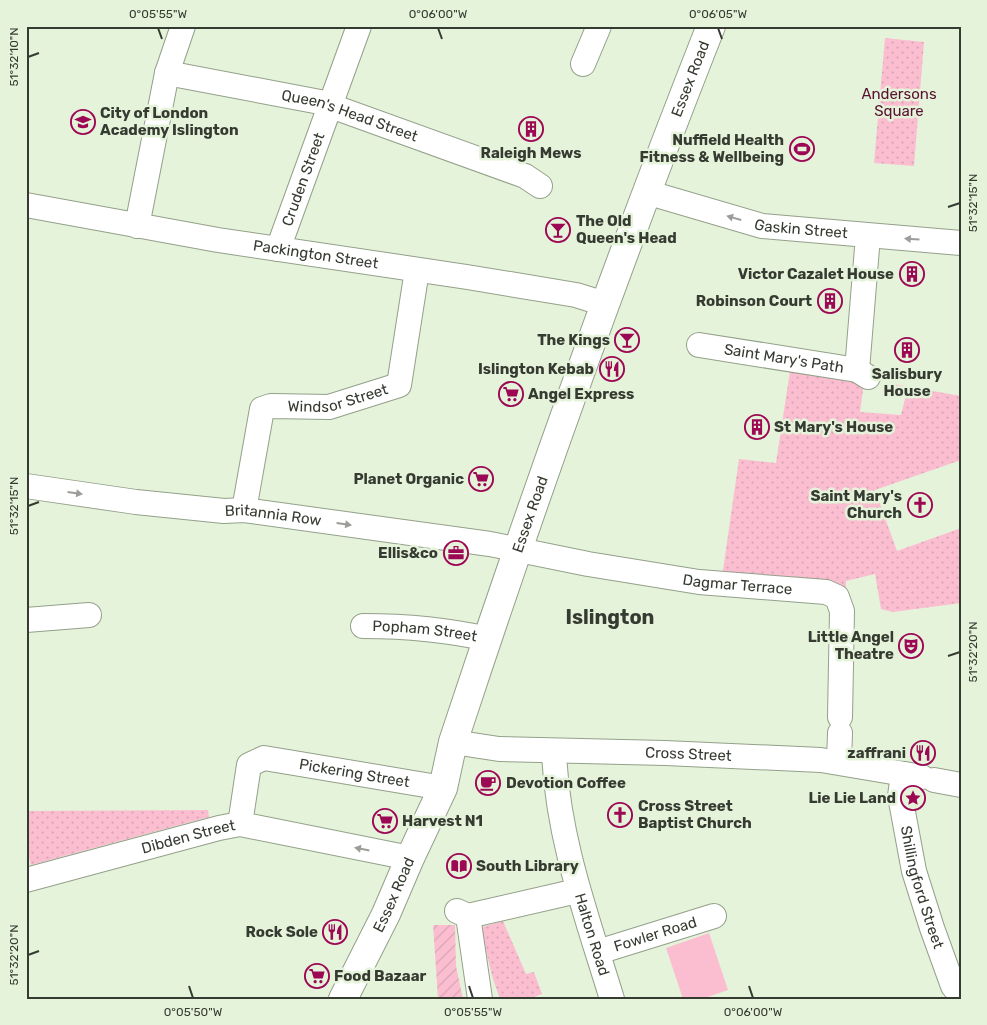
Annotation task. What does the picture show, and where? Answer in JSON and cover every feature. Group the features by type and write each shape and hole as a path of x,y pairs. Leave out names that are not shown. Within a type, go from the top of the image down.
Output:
{"main road":[{"name":"Essex Road","path":"342,999 386,914 410,858 444,788 453,742 518,549 646,192 710,26"}],"street":[{"path":"137,226 167,73 183,26"},
{"name":"Cruden Street","path":"278,248 359,26"},
{"path":"583,64 599,26"},
{"name":"Queen's Head Street","path":"167,73 320,102 531,175"},
{"name":"Gaskin Street","path":"646,192 762,226 961,243"},
{"name":"Packington Street","path":"26,205 137,226 576,295 605,304"},
{"name":"Saint Mary's Path","path":"699,346 863,373 868,236"},
{"name":"Windsor Street","path":"244,510 262,409 271,406 329,407 399,385 417,270"},
{"name":"Britannia Row","path":"26,486 136,502 224,511 244,510 518,549"},
{"name":"Dagmar Terrace","path":"518,549 588,564 699,582 826,592 837,597 842,611 839,762"},
{"path":"26,620 89,616"},
{"name":"Popham Street","path":"363,626 386,626 469,635 488,639"},
{"name":"Cross Street","path":"453,742 499,749 665,753 839,762 961,785"},
{"name":"Halton Road","path":"554,751 554,767 564,837 578,891 612,999"},
{"name":"Pickering Street","path":"240,824 249,765 264,758 444,788"},
{"name":"Shillingford Street","path":"920,777 900,796 914,871 953,986 961,996"},
{"name":"Dibden Street","path":"26,880 240,824 410,858"},
{"path":"480,999 463,913 578,891"},
{"name":"Fowler Road","path":"598,952 714,916"}],"green space":[{"name":"Andersons Square","path":"885,38 924,42 914,166 874,163"},
{"path":"790,371 864,382 860,412 901,415 906,395 889,389 893,384 961,396 961,460 875,490 897,551 961,528 961,603 893,612 881,609 875,574 846,581 846,587 722,577 739,459 776,463"},
{"path":"208,810 209,817 31,865 26,848 26,811"},
{"path":"503,921 526,974 534,972 542,994 529,999 500,999 481,931 482,927"},
{"path":"433,925 455,925 456,966 463,999 438,999"},
{"path":"709,933 728,990 702,999 683,999 666,948"}],"place":[{"name":"City of London Academy Islington","path":"83,122"},
{"name":"Raleigh Mews","path":"531,129"},
{"name":"Nuffield Health Fitness & Wellbeing","path":"802,149"},
{"name":"The Old Queen's Head","path":"558,230"},
{"name":"Victor Cazalet House","path":"912,274"},
{"name":"Robinson Court","path":"830,301"},
{"name":"The Kings","path":"627,340"},
{"name":"Salisbury House","path":"907,350"},
{"name":"Islington Kebab","path":"612,369"},
{"name":"Angel Express","path":"511,394"},
{"name":"St Mary's House","path":"757,427"},
{"name":"Planet Organic","path":"481,479"},
{"name":"Saint Mary's Church","path":"920,505"},
{"name":"Ellis&co","path":"456,553"},
{"name":"Little Angel Theatre","path":"911,646"},
{"name":"zaffrani","path":"923,753"},
{"name":"Devotion Coffee","path":"488,783"},
{"name":"Lie Lie Land","path":"913,798"},
{"name":"Cross Street Baptist Church","path":"620,815"},
{"name":"Harvest N1","path":"385,821"},
{"name":"South Library","path":"459,866"},
{"name":"Rock Sole","path":"335,932"},
{"name":"Food Bazaar","path":"317,976"}],"district":[{"name":"Islington","path":"610,617"}]}
